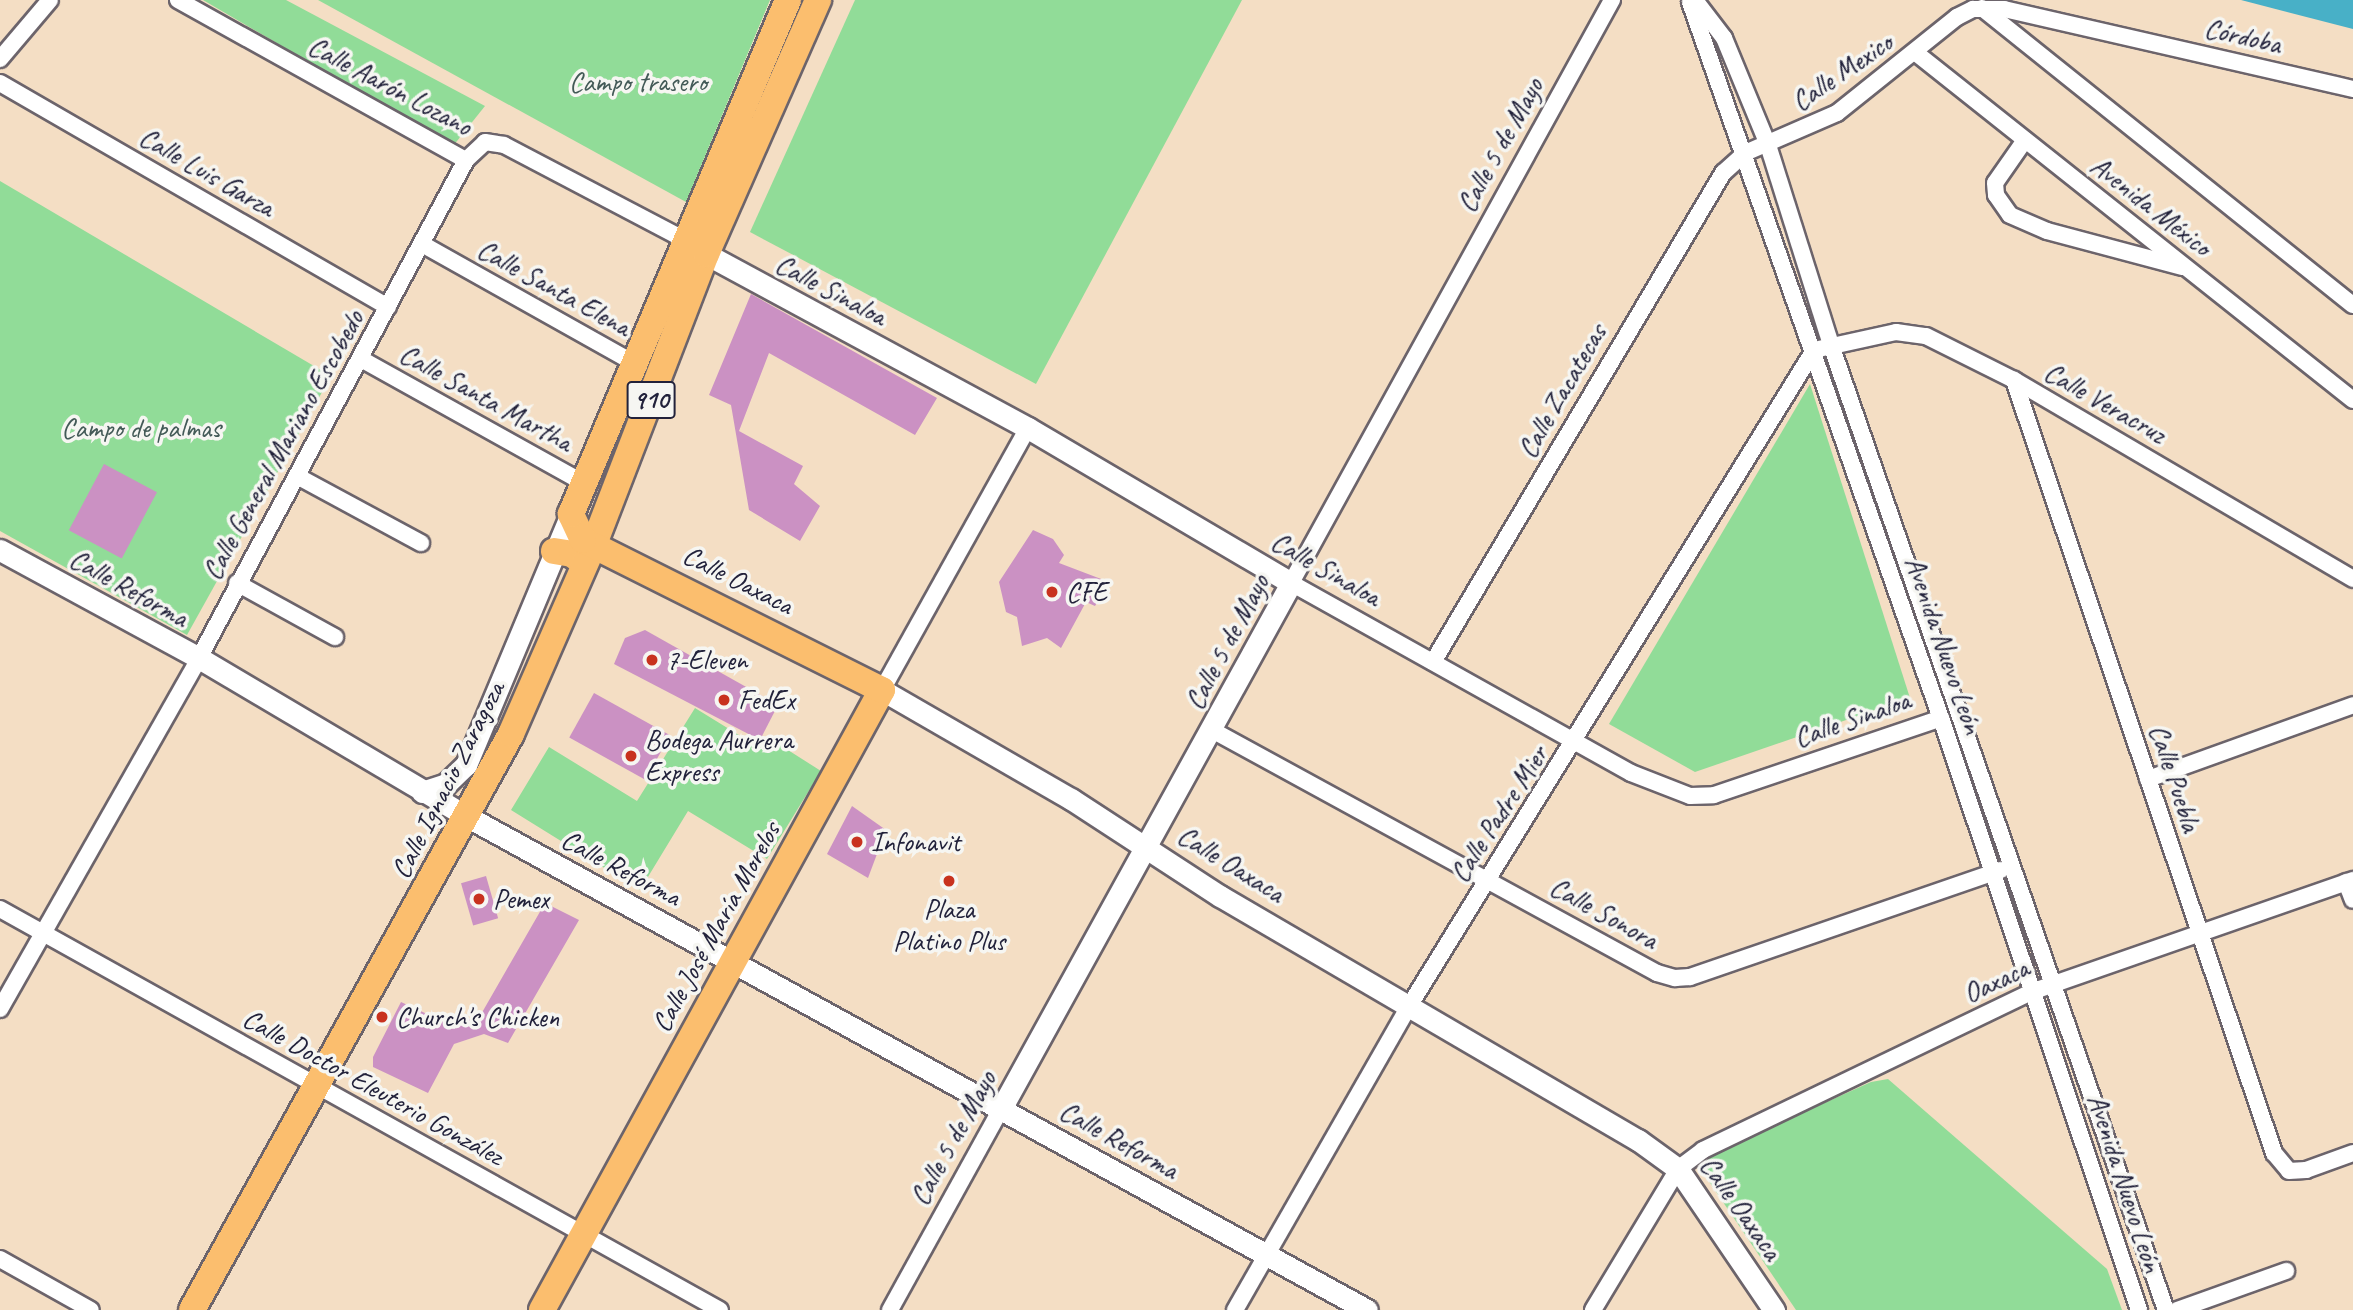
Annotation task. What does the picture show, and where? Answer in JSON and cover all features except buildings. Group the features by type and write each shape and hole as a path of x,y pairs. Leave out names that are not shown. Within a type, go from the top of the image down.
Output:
{"main road":[{"name":"910","path":"696,248 788,0"},
{"name":"910","path":"636,364 818,0"},
{"name":"Calle Ignacio Zaragoza","path":"192,1310 468,817 511,734 590,554 660,378 696,248"},
{"name":"Calle Ignacio Zaragoza","path":"571,514 636,364"},
{"path":"571,514 577,536 590,554"},
{"name":"Calle Oaxaca","path":"554,551 590,554 882,690"},
{"name":"Calle José María Morelos","path":"542,1310 882,690"}],"street":[{"path":"0,59 50,0"},
{"name":"Calle Aarón Lozano","path":"178,0 466,160 485,142 504,145 696,248"},
{"name":"Calle 5 de Mayo","path":"890,1310 1612,0"},
{"name":"Avenida Nuevo León","path":"1690,0 1919,653 1943,699 1964,784 2139,1310"},
{"path":"1696,0 1724,38 1768,145 1831,345 1935,648 1943,699"},
{"name":"Córdoba","path":"1957,17 1982,8 2034,15 2353,89"},
{"name":"Avenida México","path":"1982,8 2353,305"},
{"name":"Calle Mexico","path":"1745,153 1837,113 1916,54 1957,17"},
{"name":"Avenida México","path":"1916,54 2353,400"},
{"name":"Calle Luis Garza","path":"0,83 388,307"},
{"path":"2025,140 1995,183 1996,195 2010,215 2060,234 2188,268"},
{"name":"Calle Zacatecas","path":"1433,662 1707,196 1745,153"},
{"name":"Calle General Mariano Escobedo","path":"0,1009 199,658 466,160"},
{"name":"Calle Santa Elena","path":"422,244 660,378"},
{"name":"Calle Sinaloa","path":"696,248 1028,428 1291,583 1657,786 1705,797 1949,723"},
{"name":"Calle Veracruz","path":"1814,349 1896,332 1926,336 2014,380 2353,579"},
{"name":"Calle Padre Mier","path":"1235,1310 1408,1008 1577,741 1814,349"},
{"name":"Calle Santa Martha","path":"361,359 586,484"},
{"name":"Calle Puebla","path":"2014,380 2274,1153 2289,1171 2306,1170 2353,1153"},
{"name":"Calle José María Morelos","path":"882,690 1028,428"},
{"path":"1852,460 1869,454"},
{"path":"297,477 421,543"},
{"name":"Calle Ignacio Zaragoza","path":"422,792 446,784 466,765 571,514"},
{"path":"1881,545 1899,539"},
{"name":"Calle Reforma","path":"0,550 199,658 422,792 1002,1107 1367,1310"},
{"path":"1256,562 1274,586 1274,613"},
{"path":"237,583 335,637"},
{"path":"1919,653 1935,648"},
{"name":"Calle Oaxaca","path":"882,690 1408,1008 1638,1140 1678,1169 1774,1310"},
{"path":"2148,779 2353,705"},
{"path":"1949,723 1979,777 2165,1310"},
{"name":"Calle Sonora","path":"1212,730 1488,878 1657,973 1675,978 1690,977 2010,867"},
{"path":"1964,784 1979,777"},
{"path":"2350,881 2353,901"},
{"name":"Oaxaca","path":"1678,1169 1703,1150 2034,990 2350,881"},
{"name":"Calle Doctor Eleuterio González","path":"0,909 720,1310"},
{"path":"2015,933 2031,927"},
{"path":"2075,1114 2092,1105"},
{"path":"1593,1310 1678,1169"},
{"path":"2101,1194 2121,1185"},
{"path":"2122,1258 2144,1249"},
{"path":"0,1259 91,1310"},
{"path":"2177,1310 2286,1270"}],"green space":[{"path":"203,0 286,0 485,106 453,146"},
{"name":"Campo trasero","path":"318,0 770,0 686,202"},
{"path":"855,0 1242,0 1036,384 750,232"},
{"name":"Campo de palmas","path":"0,181 331,376 187,635 0,531"},
{"path":"1810,384 1910,698 1695,772 1609,724"},
{"path":"695,708 755,745 769,738 821,771 767,859 688,811 640,890 511,810 549,747 637,801"},
{"path":"1888,1079 2107,1269 2122,1310 1796,1310 1700,1168 1706,1156 1871,1082"}],"water":[{"path":"2241,0 2353,0 2353,29"}],"place":[{"name":"CFE","path":"1052,592"},
{"name":"7-Eleven","path":"652,660"},
{"name":"FedEx","path":"724,700"},
{"name":"Bodega Aurrera Express","path":"631,756"},
{"name":"Infonavit","path":"857,842"},
{"name":"Plaza Platino Plus","path":"949,881"},
{"name":"Pemex","path":"479,899"},
{"name":"Church's Chicken","path":"382,1017"}]}
